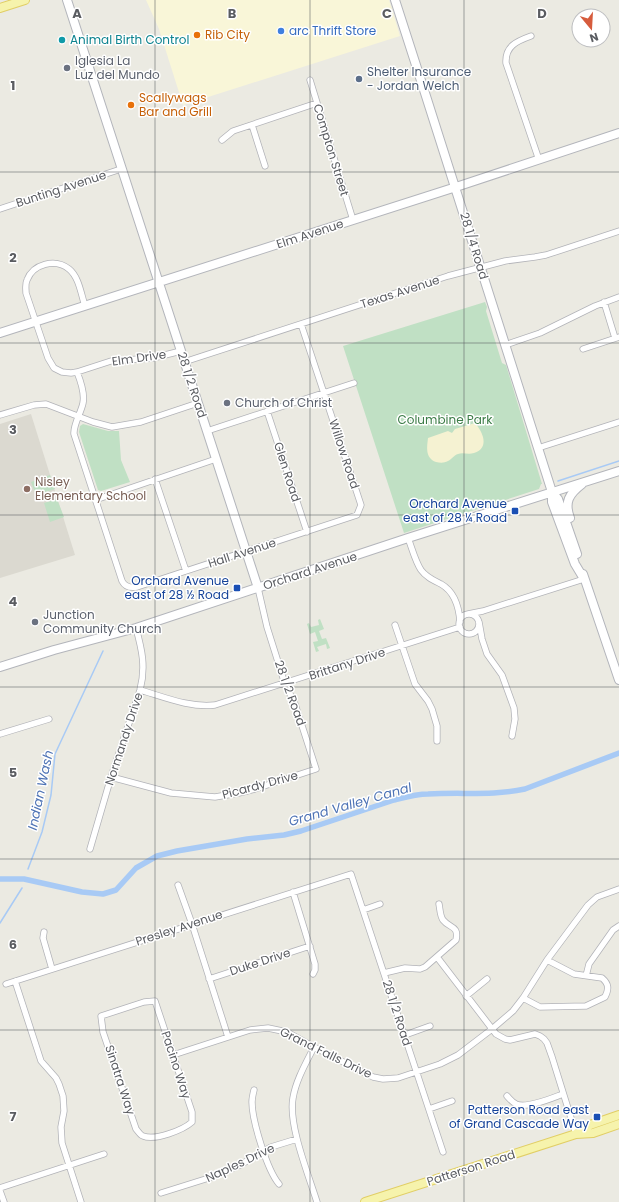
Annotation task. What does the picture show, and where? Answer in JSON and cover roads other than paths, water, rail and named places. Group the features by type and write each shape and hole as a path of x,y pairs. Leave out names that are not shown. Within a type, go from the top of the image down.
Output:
{"main road":[{"path":"0,4 11,0"},
{"path":"0,8 25,0"},
{"name":"Patterson Road","path":"576,1134 590,1125 619,1115"},
{"name":"Patterson Road","path":"365,1202 576,1134 593,1133 619,1124"}],"street":[{"name":"28 1/2 Road","path":"67,0 258,588 267,627 285,684 295,704 316,769"},
{"name":"28 1/4 Road","path":"394,0 456,187 506,345 552,492 554,509 575,564 584,579"},
{"path":"531,36 518,40 512,45 508,53 506,63 539,160"},
{"name":"Compton Street","path":"310,80 353,220"},
{"path":"222,140 233,131 317,103"},
{"path":"252,125 265,166"},
{"name":"Elm Avenue","path":"0,333 456,187 619,133"},
{"name":"Bunting Avenue","path":"0,209 121,169"},
{"name":"Texas Avenue","path":"184,362 448,276 505,261 546,255 619,231"},
{"path":"35,322 26,293 26,281 32,273 42,265 57,263 69,269 75,276 85,306"},
{"path":"506,345 540,333 604,302 619,297"},
{"path":"584,349 617,337 604,302"},
{"name":"Elm Drive","path":"35,322 51,364 54,368 62,372 77,372 111,361 153,358 181,351"},
{"name":"Willow Road","path":"302,324 361,505 357,515"},
{"path":"77,372 84,398 73,430 95,500 216,459"},
{"path":"207,431 354,383"},
{"path":"0,415 40,403 50,405 93,422 112,427 141,422 198,403"},
{"name":"Glen Road","path":"267,411 306,532"},
{"path":"538,448 619,422"},
{"name":"Orchard Avenue","path":"0,667 54,650 136,628 408,538 619,471"},
{"path":"155,479 186,571"},
{"path":"579,560 577,540 567,510 567,504 573,492 582,484 591,480"},
{"name":"28 1/4 Road","path":"552,492 558,499 619,680"},
{"name":"Hall Avenue","path":"95,500 122,581 126,586 137,587 357,515"},
{"path":"408,538 421,570 430,578 445,587 453,597 458,609 460,624 464,632 470,634 476,631 479,622"},
{"path":"460,624 464,616 468,614 483,611 584,579"},
{"path":"468,614 474,615 479,622 482,639 487,654 502,675 514,708 515,719 512,736"},
{"path":"395,624 415,684 432,709 437,726 437,740"},
{"name":"Brittany Drive","path":"140,690 192,705 208,706 225,703 402,646 460,624"},
{"name":"Normandy Drive","path":"90,849 111,777 143,680 144,662 136,628"},
{"path":"0,734 48,719"},
{"name":"Picardy Drive","path":"111,777 171,793 215,797 255,789 316,769"},
{"name":"28 1/2 Road","path":"351,874 443,1152"},
{"name":"Presley Avenue","path":"6,984 351,874"},
{"path":"178,885 228,1037"},
{"name":"Grand Falls Drive","path":"173,1055 250,1030 268,1028 287,1032 314,1048 373,1077 389,1079 398,1078 417,1072 458,1055 492,1029 513,1010 523,998 547,960 588,905 597,897 619,889"},
{"path":"293,892 315,964 313,974"},
{"path":"363,910 380,904"},
{"path":"384,973 405,968 420,969 456,940 456,930 443,920 440,913 439,904"},
{"path":"586,976 589,964 612,930 619,926"},
{"path":"44,932 43,938 52,969"},
{"name":"Duke Drive","path":"209,979 310,946"},
{"path":"437,956 466,996 500,1037 510,1040 535,1034 544,1039 552,1057 576,1134"},
{"path":"523,998 540,1007 586,1006 605,997 609,990 605,980 598,976 574,974 547,960"},
{"path":"466,996 487,979"},
{"path":"15,981 41,1061 56,1078 63,1096 64,1111 60,1127 62,1143 81,1202"},
{"name":"Pacino Way","path":"101,1016 144,1002 155,1001 192,1112 192,1122 187,1127"},
{"name":"Sinatra Way","path":"101,1016 103,1032 136,1129 142,1136 153,1138 187,1127"},
{"path":"405,1035 430,1026"},
{"path":"314,1048 298,1079 292,1099 293,1120 297,1139 317,1202"},
{"path":"254,1090 252,1101 254,1118 268,1164 274,1179 278,1184"},
{"path":"507,1096 517,1104 527,1106 563,1094"},
{"path":"429,1109 452,1101"},
{"name":"Naples Drive","path":"161,1193 212,1177 240,1165 271,1147 297,1139"},
{"path":"4,1202 0,1189 104,1154"}],"waterway":[{"name":"Indian Wash","path":"558,481 619,461"},
{"name":"Indian Wash","path":"28,869 42,832 51,795 55,754 103,651"},
{"name":"Grand Valley Canal","path":"0,879 24,879 82,892 103,894 116,890 136,868 157,856 177,851 247,839 284,835 301,831 394,800 416,795 440,793 489,793 525,789 619,753"},
{"name":"Indian Wash","path":"0,923 22,888"}],"place":[{"name":"arc Thrift Store","path":"281,31"},
{"name":"Rib City","path":"197,35"},
{"name":"Animal Birth Control","path":"62,40"},
{"name":"Iglesia La Luz del Mundo","path":"67,68"},
{"name":"Shelter Insurance - Jordan Welch","path":"359,79"},
{"name":"Scallywags Bar and Grill","path":"131,105"},
{"name":"Church of Christ","path":"227,403"},
{"name":"Nisley Elementary School","path":"27,489"},
{"name":"Orchard Avenue east of 28 ¼ Road","path":"515,511"},
{"name":"Orchard Avenue east of 28 ½ Road","path":"237,588"},
{"name":"Junction Community Church","path":"35,622"},
{"name":"Patterson Road east of Grand Cascade Way","path":"597,1117"}],"park label":[{"name":"Columbine Park","path":"445,420"}]}
